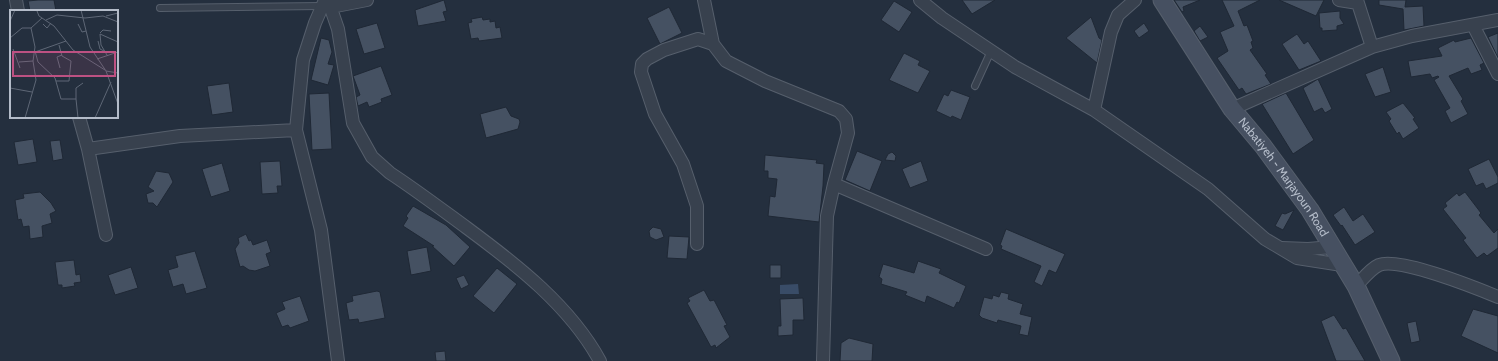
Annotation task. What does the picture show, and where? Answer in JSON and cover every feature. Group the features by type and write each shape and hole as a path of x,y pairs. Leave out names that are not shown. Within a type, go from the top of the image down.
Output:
{"main road":[{"name":"Nabatiyeh - Marjayoun Road","path":"1162,0 1232,109 1263,146 1310,210 1356,286 1391,361"}],"street":[{"path":"16,0 18,10"},
{"path":"327,3 367,0"},
{"path":"704,0 713,44 726,61 765,81 839,111 846,119 848,133 827,216 823,361"},
{"path":"920,0 942,18 1015,67 1094,110 1208,190 1265,239 1297,258 1342,265"},
{"path":"1094,110 1118,15 1135,0"},
{"path":"1339,0 1357,1 1372,47"},
{"path":"327,3 314,23 303,60 296,130 321,230 338,361"},
{"path":"327,3 338,29 353,122 372,156 390,173 453,218 524,272 573,322 600,361"},
{"path":"1232,109 1372,47 1412,36 1498,20"},
{"path":"1473,25 1498,74"},
{"path":"697,244 697,206 683,164 655,114 641,72 642,64 647,58 664,50 698,39 713,44"},
{"path":"79,118 88,149 106,235"},
{"path":"88,149 180,136 296,130"},
{"path":"834,184 986,249"},
{"path":"1281,248 1308,249 1332,247"},
{"path":"1356,286 1379,265 1391,264 1453,278 1498,297"}],"lane":[{"path":"160,8 327,3"},
{"path":"975,86 991,51"}],"water":[{"path":"798,284 799,294 780,294 780,285"}],"building":[{"path":"54,0 56,10 30,10 28,1"},
{"path":"444,0 447,11 443,12 446,21 418,26 415,10"},
{"path":"962,0 995,0 972,14"},
{"path":"1174,0 1200,0 1183,7 1184,11 1182,12"},
{"path":"1222,0 1260,0 1238,11 1244,26 1247,25 1253,41 1251,42 1253,48 1250,50 1267,74 1265,75 1271,84 1246,94 1242,88 1239,90 1217,58 1228,51 1220,32 1234,26"},
{"path":"1279,0 1324,0 1316,16"},
{"path":"1379,0 1406,0 1405,7 1423,6 1424,26 1404,30 1403,9 1379,5"},
{"path":"894,1 912,12 899,32 881,20"},
{"path":"669,7 682,33 660,44 647,18"},
{"path":"1340,11 1340,18 1344,24 1337,26 1337,30 1322,31 1322,28 1320,28 1319,13"},
{"path":"482,17 483,20 490,19 490,22 495,21 496,28 500,27 502,38 479,41 478,38 471,39 468,23 472,22 471,19"},
{"path":"1091,17 1099,38 1102,40 1097,63 1066,38"},
{"path":"377,23 385,48 364,54 356,29"},
{"path":"1144,23 1149,31 1139,38 1134,31"},
{"path":"1200,26 1208,37 1200,41 1194,31"},
{"path":"1498,33 1498,58 1488,37"},
{"path":"1297,34 1304,44 1308,41 1321,61 1299,70 1282,44"},
{"path":"321,38 329,40 332,52 328,64 334,65 328,85 311,80"},
{"path":"1471,38 1484,63 1480,65 1482,70 1471,74 1468,68 1449,76 1463,99 1461,101 1468,114 1451,123 1445,111 1450,108 1434,80 1439,77 1432,78 1430,74 1411,77 1408,61 1442,56 1438,48 1454,40 1455,42"},
{"path":"904,53 920,61 918,65 930,71 918,93 889,80"},
{"path":"381,66 392,95 381,99 382,102 369,107 367,102 358,106 356,97 360,95 353,76"},
{"path":"1383,67 1391,92 1375,97 1365,74"},
{"path":"1318,79 1332,109 1325,113 1322,108 1314,112 1303,88"},
{"path":"229,83 233,112 212,115 207,86"},
{"path":"951,90 970,97 961,120 952,116 951,118 936,111 944,94 948,96"},
{"path":"329,93 332,149 312,150 309,94"},
{"path":"1286,93 1314,140 1293,154 1262,104"},
{"path":"1403,103 1415,118 1413,119 1419,128 1403,139 1399,132 1397,134 1389,121 1391,119 1386,112"},
{"path":"506,107 511,116 519,119 520,122 518,129 486,138 480,114"},
{"path":"33,139 37,162 18,165 14,142"},
{"path":"60,140 63,159 53,161 50,141"},
{"path":"857,151 882,161 870,191 845,180"},
{"path":"892,152 896,156 895,161 885,160 888,154"},
{"path":"765,155 817,160 816,163 824,164 819,222 768,216 770,196 775,197 777,179 768,178 768,171 764,171"},
{"path":"1489,159 1498,177 1498,183 1486,189 1483,183 1476,186 1468,169"},
{"path":"280,161 282,186 277,186 278,193 262,194 260,162"},
{"path":"921,161 928,181 910,188 902,169"},
{"path":"222,163 230,191 211,197 202,169"},
{"path":"156,171 169,173 173,182 157,207 153,203 148,203 146,194 154,191 148,187"},
{"path":"40,192 51,203 56,211 50,214 52,223 42,226 43,237 30,239 29,226 23,227 21,219 18,220 15,200 24,198 23,194"},
{"path":"1465,192 1481,213 1479,215 1494,233 1498,229 1498,248 1487,256 1484,253 1477,258 1463,240 1466,238 1443,209 1447,206 1445,203 1457,193 1459,196"},
{"path":"413,206 446,225 470,247 454,266 432,246 434,246 403,226 408,218 406,216"},
{"path":"1344,207 1353,221 1363,214 1375,232 1355,245 1342,225 1341,226 1333,215"},
{"path":"1294,210 1283,230 1275,226 1282,213 1285,214"},
{"path":"653,227 661,229 664,237 656,240 650,237 649,231"},
{"path":"1006,229 1065,254 1056,273 1049,270 1042,286 1034,282 1041,266 1001,249 1002,246 1000,245"},
{"path":"246,234 249,241 251,240 253,245 267,240 271,252 266,254 270,266 255,271 249,270 243,266 240,267 235,249 239,243 238,238"},
{"path":"669,236 689,237 687,259 667,258"},
{"path":"427,247 431,271 411,275 407,251"},
{"path":"195,251 207,288 186,294 183,284 173,287 168,270 178,267 175,256"},
{"path":"74,260 76,275 80,274 81,282 74,283 75,286 62,288 62,285 58,285 55,262"},
{"path":"918,261 941,269 939,273 966,286 959,303 957,302 954,308 927,296 925,303 905,295 907,292 881,284 882,279 879,277 883,264 914,273"},
{"path":"770,265 781,265 781,278 770,278"},
{"path":"131,267 138,288 115,295 108,275"},
{"path":"497,268 517,284 494,313 473,296"},
{"path":"464,275 469,285 461,289 456,278"},
{"path":"704,290 710,301 714,300 727,325 724,326 730,337 716,348 715,345 711,347 687,303 690,301 688,298"},
{"path":"377,291 380,292 385,318 359,323 358,319 349,320 346,303 353,301 352,296"},
{"path":"1001,292 1009,294 1008,299 1023,304 1020,314 1032,317 1028,336 1019,334 1021,326 998,320 997,323 982,318 979,315 984,297 992,299 993,295 999,297"},
{"path":"300,296 309,321 290,328 288,325 282,327 276,313 285,309 282,302"},
{"path":"803,298 804,320 793,320 793,335 778,336 778,326 781,326 780,299"},
{"path":"1473,309 1498,316 1498,353 1461,336"},
{"path":"1334,315 1343,329 1346,328 1365,361 1336,361 1321,321"},
{"path":"1416,321 1420,341 1411,343 1407,323"},
{"path":"849,338 873,344 872,361 840,361 841,343"},
{"path":"445,351 446,361 436,361 435,352"}]}
